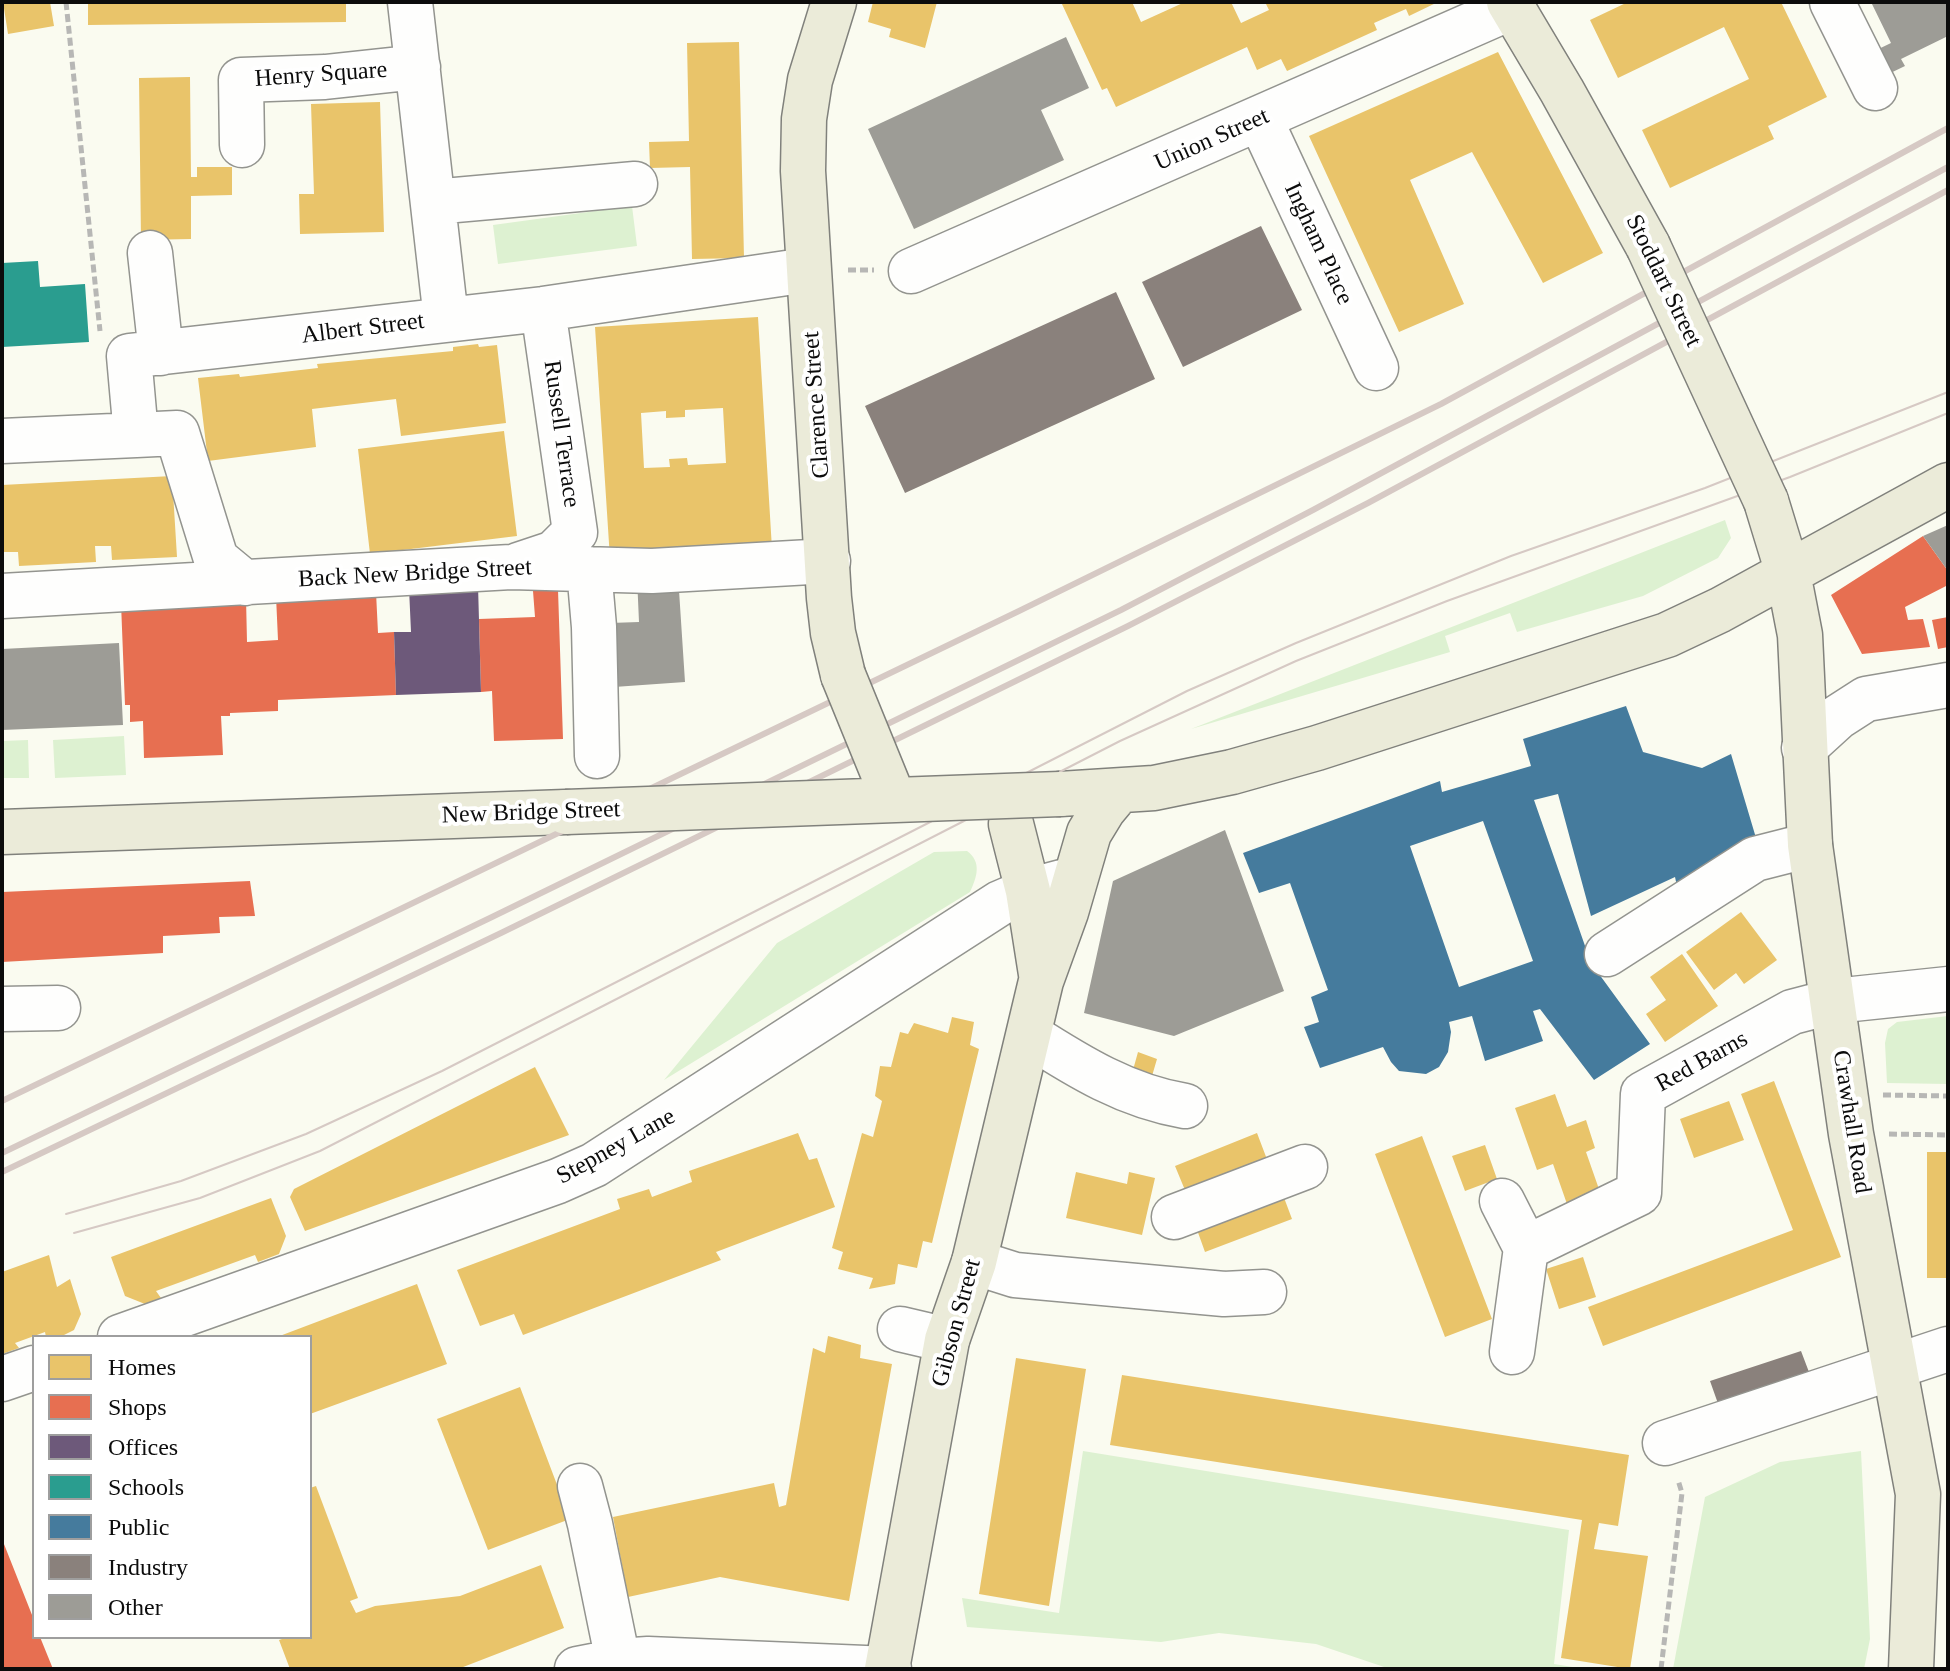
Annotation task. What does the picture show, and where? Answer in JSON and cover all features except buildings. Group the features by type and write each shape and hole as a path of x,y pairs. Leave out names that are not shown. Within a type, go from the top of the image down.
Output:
{"main road":[{"name":"Clarence Street","path":"834,2 810,80 804,119 803,171 807,270 833,633 843,675 894,800"},
{"name":"Stoddart Street","path":"1510,4 1648,246 1766,501 1788,573"},
{"name":"New Bridge Street","path":"2,832 894,800 1000,810 1060,794 1118,792 1185,784 1274,760 1627,649 1702,619 1948,485"},
{"name":"Crawhall Road","path":"1788,573 1800,635 1810,845 1848,1114 1918,1494 1911,1669"},
{"name":"Gibson Street","path":"888,1669 947,1340 974,1262 1041,981 1066,912 1089,833 1118,792"},
{"name":"Gibson Street","path":"1000,810 1028,891 1041,981"}],"street":[{"name":"Henry Square","path":"410,2 446,319"},
{"path":"1832,2 1875,88"},
{"name":"Union Street","path":"911,271 1260,119 1510,4"},
{"name":"Henry Square","path":"242,145 241,80 325,77 418,67"},
{"name":"Ingham Place","path":"1260,119 1376,368"},
{"path":"433,202 635,184"},
{"path":"136,435 145,355 150,253"},
{"name":"Albert Street","path":"145,355 543,309 807,270"},
{"name":"Russell Terrace","path":"511,567 554,553 575,532 543,309"},
{"path":"2,441 177,433 216,559 245,583"},
{"name":"Back New Bridge Street","path":"2,596 511,567 652,571 828,561"},
{"path":"589,569 594,627 597,756"},
{"path":"1803,675 1866,699"},
{"path":"1804,748 1838,717 1866,699 1948,685"},
{"path":"1607,954 1755,859 1810,845"},
{"name":"Stepney Lane","path":"126,1335 558,1181 594,1165 1000,903 1028,891 1074,880"},
{"path":"1834,1001 1948,989"},
{"name":"Red Barns","path":"1526,1248 1639,1193 1643,1094 1792,1012 1834,1001"},
{"path":"2,1009 58,1008"},
{"path":"1029,1035 1091,1074 1126,1090 1185,1106"},
{"path":"1174,1217 1305,1167"},
{"path":"1502,1201 1526,1248 1512,1352"},
{"path":"974,1262 1015,1275 1224,1294 1264,1292"},
{"path":"900,1329 947,1340"},
{"path":"1665,1443 1948,1349"},
{"path":"2,1379 32,1369"},
{"path":"580,1486 590,1524 597,1665 698,1659 888,1669"}],"path":[{"path":"66,2 102,346 145,355"},
{"path":"807,270 911,271"},
{"path":"1848,1114 1948,1096"},
{"path":"1848,1114 1948,1135"},
{"path":"1661,1669 1682,1493 1665,1443"}],"green space":[{"path":"632,206 637,246 498,264 493,225"},
{"path":"1725,520 1731,538 1718,558 1643,596 1517,632 1510,613 1445,636 1450,652 1191,729"},
{"path":"124,736 126,775 55,778 53,740"},
{"path":"28,740 29,778 2,778 2,741"},
{"path":"967,851 976,865 970,892 664,1080 777,943 934,852"},
{"path":"1948,1016 1948,1084 1887,1083 1885,1043 1888,1029 1897,1022"},
{"path":"1083,1451 1569,1530 1554,1664 1585,1669 1390,1669 1316,1644 1219,1633 1161,1642 967,1627 962,1598 1059,1613"},
{"path":"1861,1451 1870,1639 1864,1669 1673,1669 1705,1497 1780,1462"}],"tram line":[{"path":"66,1214 181,1181 306,1134 442,1071 1187,691 1296,643 1511,556 1705,488 1948,392"},
{"path":"74,1233 200,1198 320,1151 1120,741 1296,661 1447,601 1790,477 1948,413"}],"railway":[{"path":"2,1101 1441,404 1948,128"},
{"path":"2,1153 1121,610 1313,510 1948,167"},
{"path":"2,1172 501,933 1128,626 1368,503 1948,190"}]}
